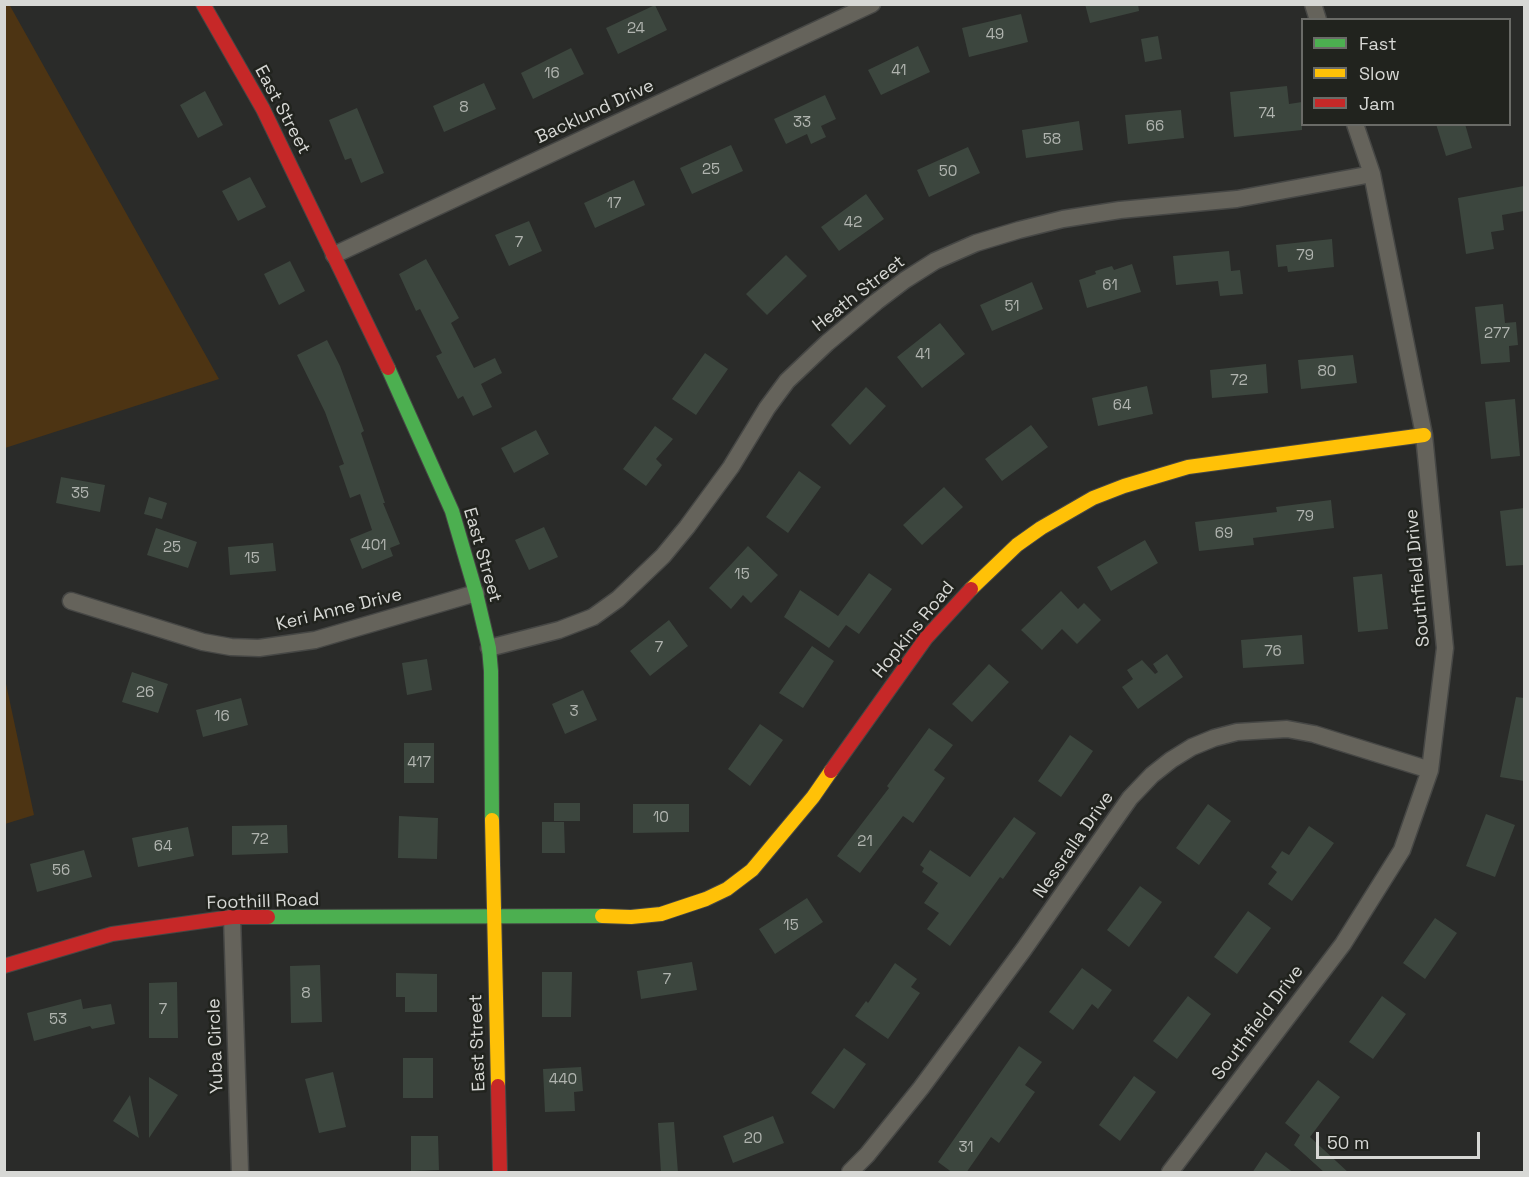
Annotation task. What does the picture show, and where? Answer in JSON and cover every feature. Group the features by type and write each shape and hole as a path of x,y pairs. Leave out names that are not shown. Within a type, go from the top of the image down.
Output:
{"street":[{"name":"East Street","path":"203,4 263,109 434,465 452,511 476,592 489,648 491,671 493,917 500,1173"},
{"name":"Backlund Drive","path":"334,255 872,4"},
{"name":"Southfield Drive","path":"1170,1173 1343,944 1402,850 1430,770 1445,648 1424,435 1372,174 1356,126"},
{"name":"Heath Street","path":"489,648 559,630 593,617 618,600 663,556 687,527 731,467 767,408 787,381 820,349 876,302 935,261 976,243 1063,219 1120,210 1237,199 1372,174"},
{"name":"Hopkins Road","path":"493,917 571,915 631,917 661,914 699,902 727,889 752,870 800,814 900,674 955,605 1017,545 1093,498 1188,467 1424,435"},
{"name":"Keri Anne Drive","path":"71,601 203,642 231,647 259,648 315,640 476,592"},
{"name":"Nessralla Drive","path":"850,1173 921,1088 1024,949 1130,798 1152,775 1171,760 1192,747 1214,738 1237,732 1287,729 1314,734 1430,770"},
{"name":"Foothill Road","path":"4,966 112,934 232,917 493,917"},
{"name":"Yuba Circle","path":"232,917 240,1173"}],"shaded area":[{"path":"9,4 219,379 5,448 4,5"},
{"path":"5,679 34,815 4,824"}],"building":[{"path":"1085,4 1138,4 1139,11 1090,23"},
{"path":"655,5 667,30 618,54 606,28"},
{"path":"1021,14 1028,42 969,57 962,28"},
{"path":"1158,36 1162,59 1145,62 1141,39"},
{"path":"918,46 930,72 881,95 868,70"},
{"path":"571,48 584,74 533,99 521,73"},
{"path":"484,83 496,109 444,132 433,106"},
{"path":"1287,86 1289,104 1301,102 1302,130 1234,137 1230,92"},
{"path":"205,91 223,125 198,138 180,105"},
{"path":"825,95 836,119 821,126 826,137 811,144 807,134 786,144 774,119"},
{"path":"357,108 384,173 361,183 351,158 345,160 329,120"},
{"path":"1181,110 1184,138 1128,144 1125,115"},
{"path":"1079,121 1083,150 1026,158 1022,130"},
{"path":"1437,126 1466,126 1472,148 1446,156"},
{"path":"731,145 743,171 692,194 680,168"},
{"path":"968,147 980,173 929,197 917,170"},
{"path":"250,177 266,207 238,221 222,191"},
{"path":"634,180 645,205 595,228 584,203"},
{"path":"1524,186 1524,211 1502,215 1504,230 1491,232 1494,249 1466,254 1458,198"},
{"path":"866,194 884,219 839,251 821,227"},
{"path":"529,221 542,251 509,266 495,235"},
{"path":"1332,239 1334,267 1288,272 1287,266 1278,267 1276,245"},
{"path":"1229,251 1231,271 1240,270 1243,294 1220,296 1218,281 1176,285 1173,256"},
{"path":"786,255 807,276 767,315 746,294"},
{"path":"426,259 459,318 451,323 474,368 495,358 502,373 481,384 492,407 473,416 463,396 458,399 436,356 442,353 420,309 416,311 399,274"},
{"path":"290,261 305,291 279,305 264,274"},
{"path":"1132,264 1141,292 1087,308 1079,280 1096,274 1095,271 1112,266 1114,270"},
{"path":"1032,282 1043,309 992,331 980,305"},
{"path":"1503,304 1505,323 1516,322 1518,345 1509,346 1510,362 1481,364 1475,307"},
{"path":"940,323 965,354 922,388 897,357"},
{"path":"327,340 340,366 364,431 361,433 385,503 383,503 400,544 390,548 393,556 362,569 350,539 372,530 360,494 350,498 339,466 344,464 325,412 297,355"},
{"path":"705,353 728,369 696,415 672,399"},
{"path":"1353,355 1357,383 1301,389 1298,360"},
{"path":"1266,364 1268,393 1212,398 1210,370"},
{"path":"1147,386 1153,414 1098,426 1092,398"},
{"path":"866,387 886,406 850,445 831,425"},
{"path":"1515,399 1520,456 1491,459 1485,402"},
{"path":"1031,425 1048,447 1002,481 985,459"},
{"path":"655,426 673,439 656,459 662,465 646,486 623,469"},
{"path":"536,430 549,454 514,473 501,448"},
{"path":"799,471 821,487 788,533 766,517"},
{"path":"61,477 105,485 100,512 56,503"},
{"path":"944,487 963,507 922,545 903,525"},
{"path":"149,497 167,503 162,519 144,514"},
{"path":"1331,500 1334,528 1253,538 1254,545 1199,551 1195,522 1277,512 1276,507"},
{"path":"1524,508 1524,565 1506,566 1500,511"},
{"path":"544,527 558,557 529,570 515,540"},
{"path":"156,528 197,542 188,568 147,555"},
{"path":"1145,540 1158,563 1111,591 1097,567"},
{"path":"273,543 276,571 230,575 228,547"},
{"path":"748,546 778,575 751,603 743,595 731,609 709,588"},
{"path":"869,573 892,589 859,634 846,625 829,648 784,617 800,590 838,616"},
{"path":"1382,574 1388,629 1358,632 1353,577"},
{"path":"1061,591 1078,609 1084,603 1101,620 1077,644 1062,629 1042,650 1021,630"},
{"path":"669,620 688,646 650,676 630,651"},
{"path":"1302,635 1304,664 1243,668 1241,640"},
{"path":"812,646 834,661 803,708 779,693"},
{"path":"1167,654 1183,677 1138,709 1122,687 1133,679 1127,670 1142,660 1155,674 1158,672 1153,664"},
{"path":"427,659 432,690 407,695 402,663"},
{"path":"989,664 1009,682 972,722 952,704"},
{"path":"132,672 168,684 158,713 122,702"},
{"path":"583,690 597,720 565,734 552,704"},
{"path":"1516,697 1524,698 1524,781 1500,777"},
{"path":"241,698 248,725 203,737 196,710"},
{"path":"760,724 783,740 750,786 728,769"},
{"path":"929,728 953,745 934,770 945,778 913,823 903,816 860,873 837,856 889,788 887,786"},
{"path":"1070,735 1093,751 1061,797 1038,781"},
{"path":"404,743 434,743 434,783 404,783"},
{"path":"554,803 580,803 580,821 554,821"},
{"path":"633,804 689,804 689,832 633,833"},
{"path":"1208,804 1231,821 1199,865 1176,848"},
{"path":"1486,814 1515,825 1495,877 1466,866"},
{"path":"399,816 438,818 437,859 398,858"},
{"path":"1014,817 1036,833 1003,879 1000,877 950,946 927,929 939,913 924,903 938,883 922,872 924,868 920,865 930,850 970,877"},
{"path":"542,822 564,822 565,853 542,853"},
{"path":"287,825 288,853 232,855 232,826"},
{"path":"1309,826 1334,843 1292,901 1268,884 1277,872 1271,867 1282,851 1289,855"},
{"path":"188,827 194,856 138,867 132,838"},
{"path":"84,850 92,877 37,892 30,864"},
{"path":"1140,886 1162,902 1129,947 1107,930"},
{"path":"807,898 823,922 775,954 759,929"},
{"path":"1248,911 1271,928 1237,974 1214,957"},
{"path":"1435,918 1457,933 1425,979 1403,963"},
{"path":"692,962 697,990 641,999 637,971"},
{"path":"895,963 917,979 911,987 920,993 888,1039 855,1016 866,1001 868,1003"},
{"path":"320,965 322,1022 291,1023 290,966"},
{"path":"1082,968 1112,990 1098,1009 1092,1004 1073,1030 1049,1012"},
{"path":"542,972 572,972 571,1017 542,1017"},
{"path":"396,973 437,974 437,1012 405,1012 405,997 396,997"},
{"path":"177,982 178,1038 149,1038 149,983"},
{"path":"1188,996 1211,1014 1177,1059 1153,1041"},
{"path":"1382,996 1406,1014 1373,1059 1349,1042"},
{"path":"81,999 83,1009 111,1004 115,1024 92,1029 90,1026 34,1041 27,1013"},
{"path":"1019,1046 1042,1062 1025,1085 1035,1092 999,1143 991,1137 966,1173 953,1173 938,1162"},
{"path":"844,1048 866,1064 834,1109 811,1093"},
{"path":"403,1058 433,1058 433,1098 403,1098"},
{"path":"581,1067 583,1091 574,1092 575,1111 545,1112 543,1069"},
{"path":"333,1072 346,1127 319,1133 305,1079"},
{"path":"1134,1076 1156,1092 1120,1141 1099,1125"},
{"path":"149,1077 178,1095 149,1138"},
{"path":"1318,1080 1340,1097 1310,1137 1349,1173 1325,1173 1294,1145 1300,1135 1285,1123"},
{"path":"130,1095 139,1138 113,1121"},
{"path":"773,1116 784,1143 733,1163 723,1136"},
{"path":"674,1122 678,1173 661,1173 658,1123"},
{"path":"411,1136 438,1136 439,1170 411,1171"},
{"path":"1266,1152 1294,1173 1252,1173"}],"traffic: fast":[{"path":"388,368 452,511 489,648 492,820"},
{"path":"268,917 602,916"}],"traffic: slow":[{"path":"971,589 1017,545 1041,528 1093,498 1124,486 1188,467 1424,435"},
{"path":"602,916 631,917 661,914 706,899 727,889 752,870 813,797 831,771"},
{"path":"492,820 498,1086"}],"traffic: jam":[{"path":"203,4 263,109 388,368"},
{"path":"831,771 926,638 971,589"},
{"path":"4,966 112,934 232,917 268,917"},
{"path":"498,1086 500,1172"}]}
